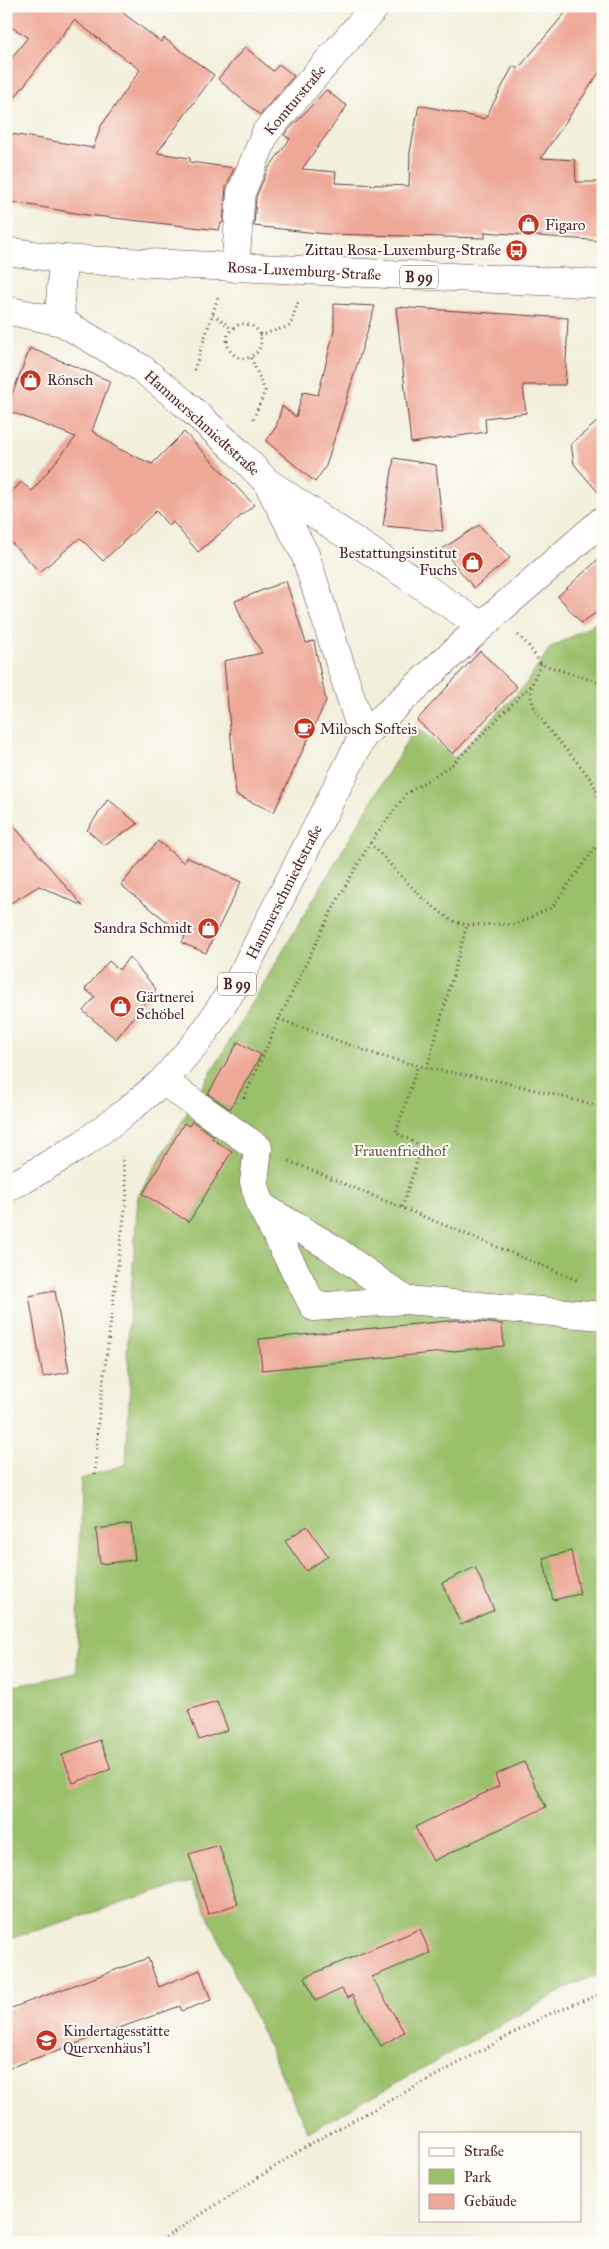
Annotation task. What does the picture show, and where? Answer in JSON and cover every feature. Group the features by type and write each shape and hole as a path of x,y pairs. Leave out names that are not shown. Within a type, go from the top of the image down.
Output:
{"main road":[{"name":"Komturstraße","path":"235,268 241,193 266,132 376,6"},
{"name":"Rosa-Luxemburg-Straße","path":"6,251 63,259 603,284"},
{"path":"6,310 62,322 60,304 63,259"},
{"name":"Hammerschmiedtstraße","path":"62,322 141,368 197,415 267,482 482,626"},
{"name":"Hammerschmiedtstraße","path":"267,482 304,554 363,736"},
{"name":"Hammerschmiedtstraße","path":"6,1187 23,1180 83,1144 108,1126 163,1080 200,1037 240,978 363,736 482,626 603,520"},
{"path":"163,1080 258,1148 254,1182 261,1206 314,1307 405,1300 603,1316"},
{"path":"261,1206 332,1248 405,1300"}],"path":[{"path":"197,362 218,298"},
{"path":"260,334 290,326 298,302"},
{"path":"213,314 232,329"},
{"path":"248,324 260,334 260,348 251,358 239,358 230,351 227,340 232,329 236,326 248,324"},
{"path":"251,358 265,391 255,416"},
{"path":"528,645 541,664 603,684"},
{"path":"541,664 532,684 531,698 542,720 567,749 596,788 603,833"},
{"path":"231,1129 279,1019 332,910 370,844 406,794 453,764 532,684"},
{"path":"370,844 422,898 452,921 467,925 516,924 552,907 603,837"},
{"path":"426,1068 467,925"},
{"path":"279,1019 377,1055 426,1068 499,1080 603,1107"},
{"path":"402,1207 422,1146 396,1133 418,1066"},
{"path":"96,1474 98,1422 127,1193 123,1158 108,1126"},
{"path":"258,1148 583,1283"},
{"path":"157,2243 310,2144 547,2015 603,1992"}],"green space":[{"name":"Frauenfriedhof","path":"603,619 603,1973 576,1983 308,2132 192,1881 6,1940 6,1688 77,1673 81,1479 126,1464 130,1381 127,1351 138,1196 416,726 454,758 525,685 550,648"}],"building":[{"path":"6,6 114,6 161,42 164,38 214,75 157,153 190,158 190,162 234,168 226,187 223,223 221,223 219,230 87,215 6,201 6,133 93,148 101,126 140,70 74,20 6,109 6,65 28,37 6,24"},
{"path":"571,6 603,6 603,67 541,158 575,160 576,182 603,182 603,241 485,232 485,238 326,234 254,226 256,197 268,169 290,139 284,135 326,90 347,106 302,169 336,172 335,183 409,186 410,152 419,105 485,119 513,66 518,69"},
{"path":"245,47 273,71 279,64 294,76 260,115 218,79"},
{"path":"334,304 375,306 326,466 315,482 266,441 276,427 282,406 296,417 303,392 318,395 334,331"},
{"path":"396,307 568,318 565,385 523,385 526,413 485,418 486,432 411,443"},
{"path":"30,348 110,381 92,431 119,449 152,464 184,432 254,505 198,552 173,522 169,526 156,511 103,561 80,538 40,572 6,537 6,499 21,482 32,491 76,437 6,410"},
{"path":"603,417 603,498 574,464 571,444"},
{"path":"394,458 436,465 443,531 383,526"},
{"path":"479,525 510,558 474,588 442,549"},
{"path":"603,555 603,608 581,623 558,596"},
{"path":"286,581 306,643 314,641 326,701 274,812 236,795 224,661 262,653 241,617 235,601"},
{"path":"480,651 517,687 453,754 417,720"},
{"path":"108,799 138,824 104,845 87,830"},
{"path":"6,817 83,906 39,886 6,906"},
{"path":"158,841 184,863 186,857 241,882 206,953 182,943 185,936 121,885"},
{"path":"129,957 156,989 116,1039 83,1011 95,997 85,989 109,961 119,970"},
{"path":"238,1042 261,1055 230,1109 208,1094"},
{"path":"192,1121 214,1136 212,1139 232,1151 189,1222 143,1194 184,1123 189,1126"},
{"path":"55,1291 69,1372 43,1377 29,1296"},
{"path":"458,1320 502,1324 504,1346 262,1370 259,1339"},
{"path":"131,1524 135,1560 100,1564 96,1529"},
{"path":"307,1526 328,1556 306,1571 285,1541"},
{"path":"571,1551 580,1594 553,1600 543,1558"},
{"path":"475,1567 494,1610 461,1625 442,1583"},
{"path":"217,1701 228,1730 199,1740 188,1710"},
{"path":"100,1740 111,1769 73,1783 62,1755"},
{"path":"524,1762 546,1807 433,1861 415,1827 499,1786 495,1775"},
{"path":"219,1845 238,1904 208,1914 189,1854"},
{"path":"420,1929 430,1953 372,1977 404,2032 381,2046 352,1995 347,1998 342,1989 315,2001 305,1977"},
{"name":"Kindertagesstätte Querxenhäus'l","path":"148,1958 159,1987 200,1970 211,2000 182,2011 180,2006 6,2069 6,2010"}],"place":[{"name":"Figaro","path":"529,225"},
{"name":"Zittau Rosa-Luxemburg-Straße","path":"517,250"},
{"name":"Rönsch","path":"31,380"},
{"name":"Bestattungsinstitut Fuchs","path":"473,562"},
{"name":"Milosch Softeis","path":"304,729"},
{"name":"Sandra Schmidt","path":"208,928"},
{"name":"Gärtnerei Schöbel","path":"120,1006"},
{"name":"Kindertagesstätte Querxenhäus'l","path":"47,2040"}]}
